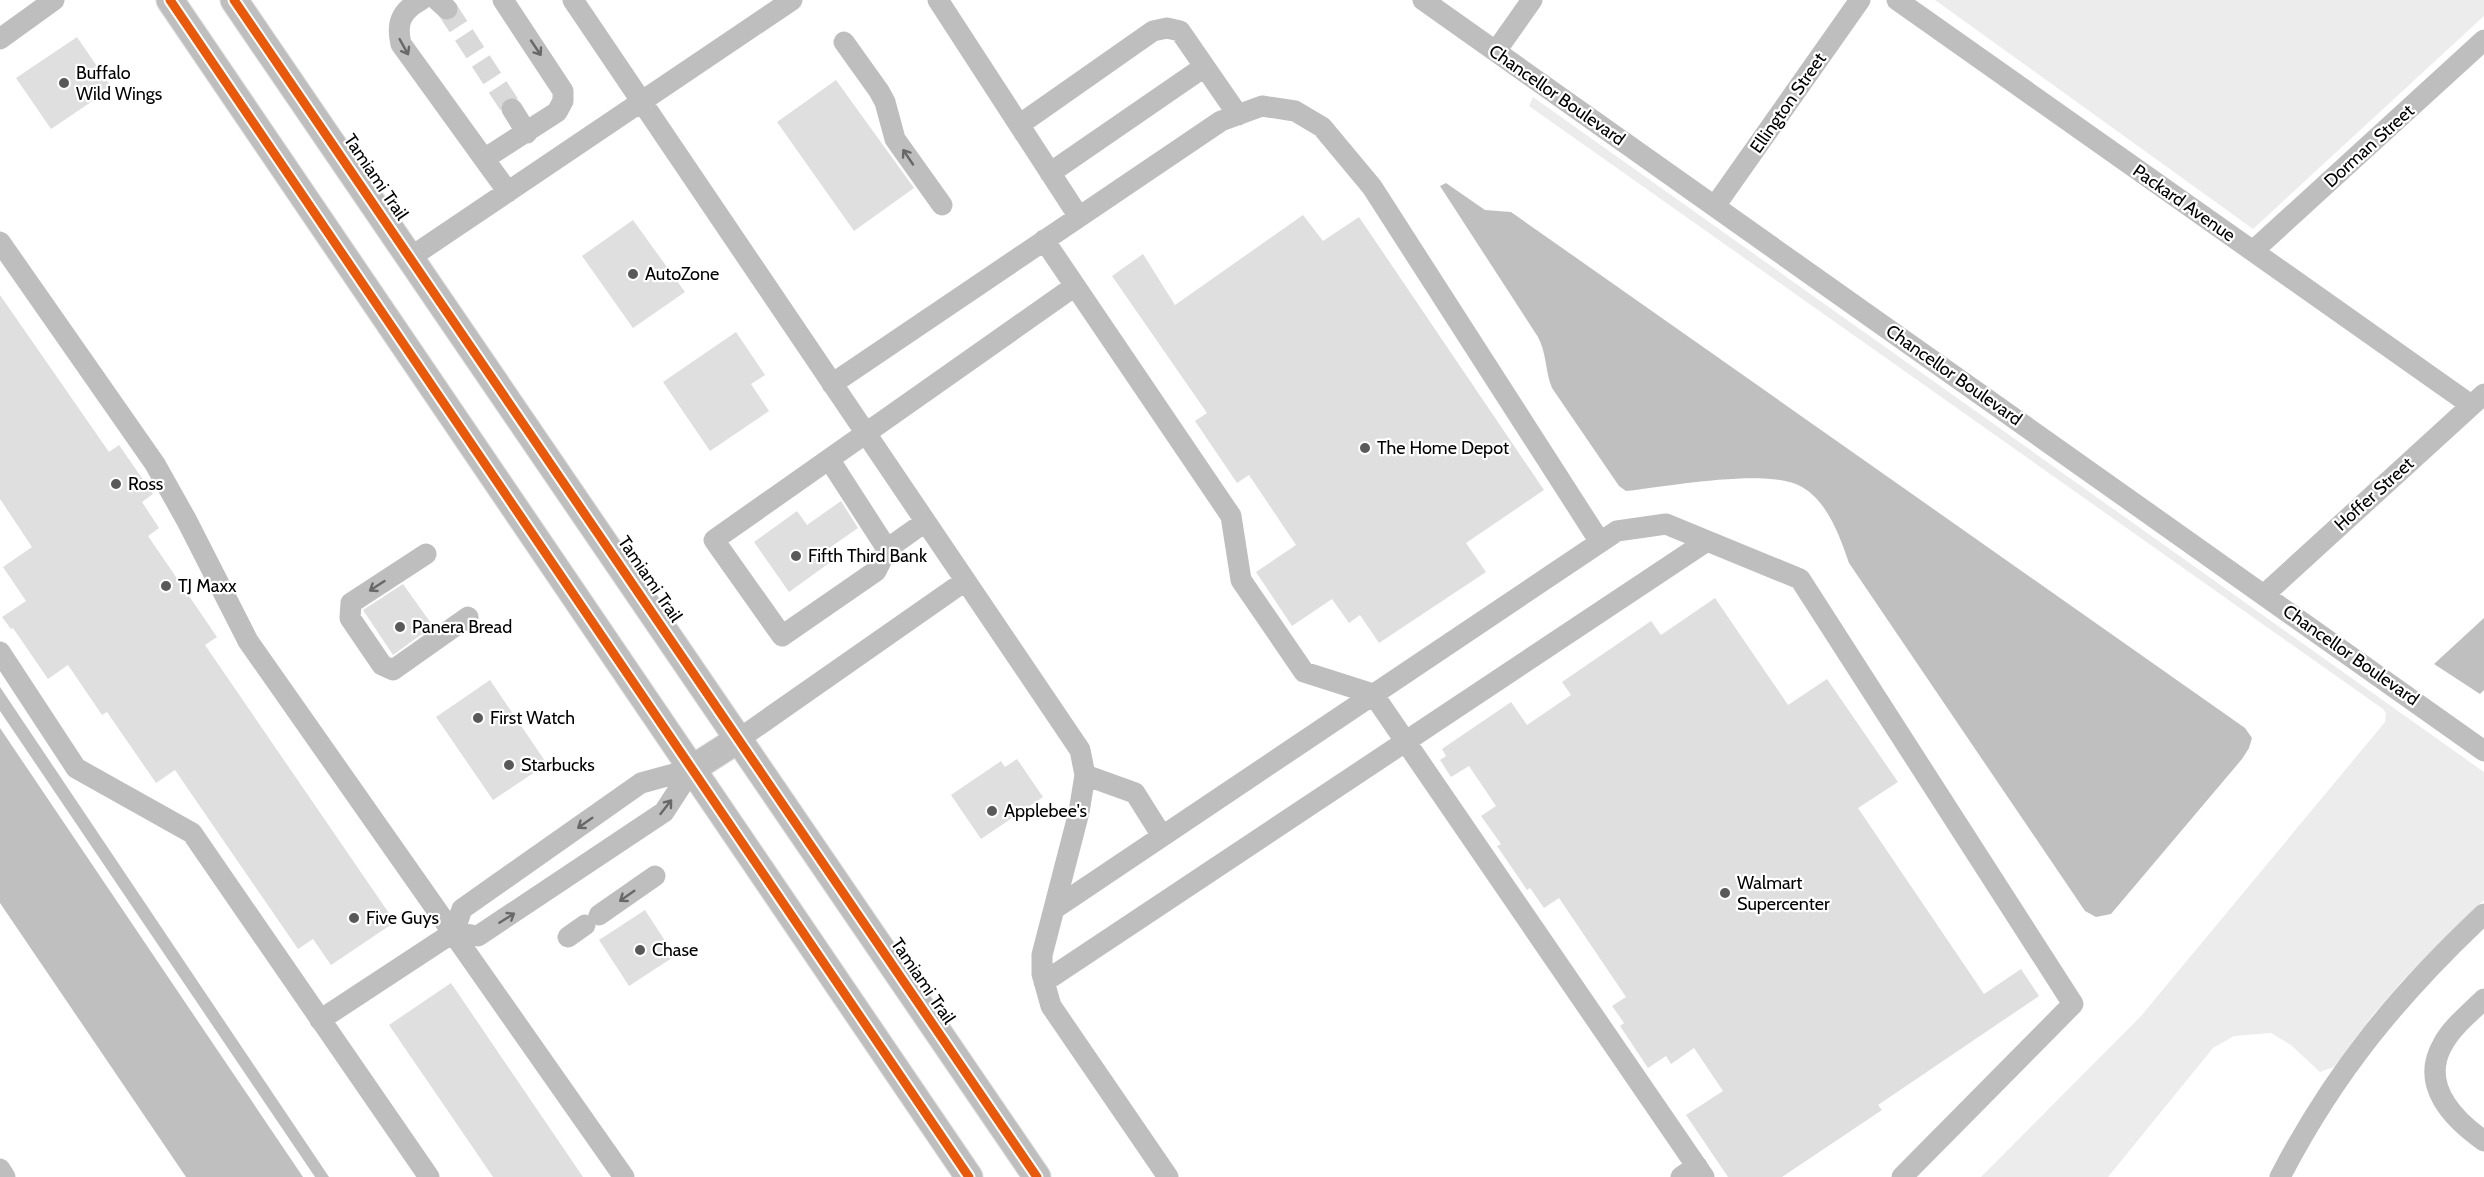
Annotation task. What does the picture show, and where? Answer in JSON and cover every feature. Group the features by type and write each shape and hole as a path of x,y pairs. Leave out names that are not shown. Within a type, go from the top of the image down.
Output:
{"main road":[{"path":"170,0 969,1177"},
{"path":"218,0 417,292 466,338"},
{"name":"Tamiami Trail","path":"234,0 1037,1177"},
{"path":"692,769 738,739"},
{"path":"948,1146 980,1177"}],"street":[{"path":"0,39 54,0"},
{"path":"421,0 413,4 401,18 397,28 401,44 508,192"},
{"path":"484,159 557,112 563,101 563,91 503,0"},
{"path":"573,0 1080,750 1085,775 1042,955 1044,981 1051,1006 1167,1177"},
{"path":"411,257 792,0"},
{"path":"938,0 1079,217"},
{"name":"Chancellor Boulevard","path":"1423,0 2484,751"},
{"path":"1496,51 1532,0"},
{"name":"Ellington Street","path":"1715,206 1860,0"},
{"name":"Packard Avenue","path":"1897,0 2253,251 2478,399"},
{"path":"1019,125 1153,31 1167,28 1180,31 1238,114"},
{"name":"Dorman Street","path":"2253,251 2484,40"},
{"path":"844,42 879,90 885,102 895,139 942,205"},
{"path":"1050,173 1204,67"},
{"path":"832,384 1221,121 1262,106 1295,111 1322,127 1372,187 1600,542"},
{"path":"512,110 527,133"},
{"path":"1044,240 1231,516 1241,580 1304,672 1373,694 1694,1173"},
{"path":"0,242 155,464 187,521 248,641 624,1177"},
{"path":"925,522 887,549 876,571 782,636 714,540 1075,286"},
{"name":"Hoffer Street","path":"2265,594 2478,399"},
{"path":"829,459 887,549"},
{"path":"1054,909 1617,531 1666,524 1800,579 2073,1004 1902,1177"},
{"path":"1044,981 1707,541"},
{"path":"426,554 351,603 350,618 382,665 393,670 468,617"},
{"path":"738,739 966,581"},
{"path":"0,652 76,768 192,833 429,1177"},
{"path":"454,932 478,936 646,825 664,812 692,769"},
{"path":"320,1020 454,932 462,909 641,783 692,769"},
{"path":"1085,775 1136,793 1162,836"},
{"path":"568,938 655,876"},
{"path":"2280,1177 2295,1147 2334,1085 2374,1029 2411,985 2484,914"},
{"path":"2484,999 2442,1045 2436,1064 2436,1075 2438,1089 2452,1116 2484,1141"},
{"path":"0,1169 5,1177"}],"shaded area":[{"path":"1935,0 2484,0 2484,16 2253,229"},
{"path":"1533,97 2484,772 2484,900 2405,978 2372,1016 2334,1067 2320,1072 2291,1045 2271,1033 2234,1036 2213,1048 2108,1177 1981,1177 2141,1016 2385,722 2386,713 1529,106"},
{"path":"1446,183 1485,210 1511,212 2245,728 2252,738 2242,759 2111,914 2096,917 2085,911 1849,563 1832,521 1811,494 1802,487 1787,481 1743,478 1626,491 1619,486 1552,388 1538,337 1440,186"},
{"path":"2484,618 2484,690 2480,694 2434,664"},
{"path":"0,687 329,1177 315,1177 0,711"},
{"path":"0,728 303,1177 186,1177 0,903"}],"building":[{"name":"Buffalo Wild Wings","path":"77,37 112,88 51,129 16,78"},
{"path":"836,80 914,188 854,231 777,122"},
{"name":"The Home Depot","path":"1303,215 1323,241 1359,217 1544,490 1466,543 1486,572 1379,643 1360,615 1349,623 1332,599 1292,626 1256,572 1296,545 1249,475 1237,483 1195,421 1207,413 1112,276 1143,254 1175,305"},
{"name":"AutoZone","path":"633,220 685,292 633,328 582,256"},
{"path":"0,295 109,452 119,445 153,494 142,502 159,528 148,536 217,637 205,645 395,922 331,965 313,939 298,949 175,770 156,783 107,712 102,715 68,665 48,679 13,628 11,629 2,617 26,601 3,567 32,547 0,499"},
{"path":"736,332 765,375 751,384 769,411 710,451 663,382"},
{"name":"Fifth Third Bank","path":"841,501 858,528 825,551 832,561 789,592 754,542 797,511 807,525"},
{"path":"403,584 433,626 393,655 363,610"},
{"path":"1715,598 1788,705 1827,679 1898,782 1858,808 1984,994 2021,969 2039,996 1878,1105 1882,1110 1782,1177 1728,1177 1686,1115 1723,1091 1694,1048 1671,1064 1666,1056 1648,1068 1620,1026 1624,1023 1612,1006 1626,997 1559,898 1544,908 1530,888 1527,890 1497,846 1501,844 1481,816 1496,806 1469,766 1451,777 1440,760 1446,756 1442,749 1511,702 1527,725 1571,695 1562,682 1651,621 1661,635"},
{"path":"490,680 547,764 493,800 436,717"},
{"name":"Applebee's","path":"1017,759 1043,797 981,839 951,795 1001,761 1005,767"},
{"path":"645,910 675,956 629,986 599,940"},
{"path":"451,983 583,1177 493,1177 389,1025"}],"tunnel":[{"path":"447,9 512,109"}],"cycle path":[{"path":"170,0 969,1177"},
{"path":"234,0 1037,1177"}],"place":[{"name":"Buffalo Wild Wings","path":"64,83"},
{"name":"AutoZone","path":"633,274"},
{"name":"The Home Depot","path":"1365,448"},
{"name":"Ross","path":"116,484"},
{"name":"Fifth Third Bank","path":"796,556"},
{"name":"TJ Maxx","path":"166,586"},
{"name":"Panera Bread","path":"400,627"},
{"name":"First Watch","path":"478,718"},
{"name":"Starbucks","path":"509,765"},
{"name":"Applebee's","path":"992,811"},
{"name":"Walmart Supercenter","path":"1725,893"},
{"name":"Five Guys","path":"354,918"},
{"name":"Chase","path":"640,950"}]}
